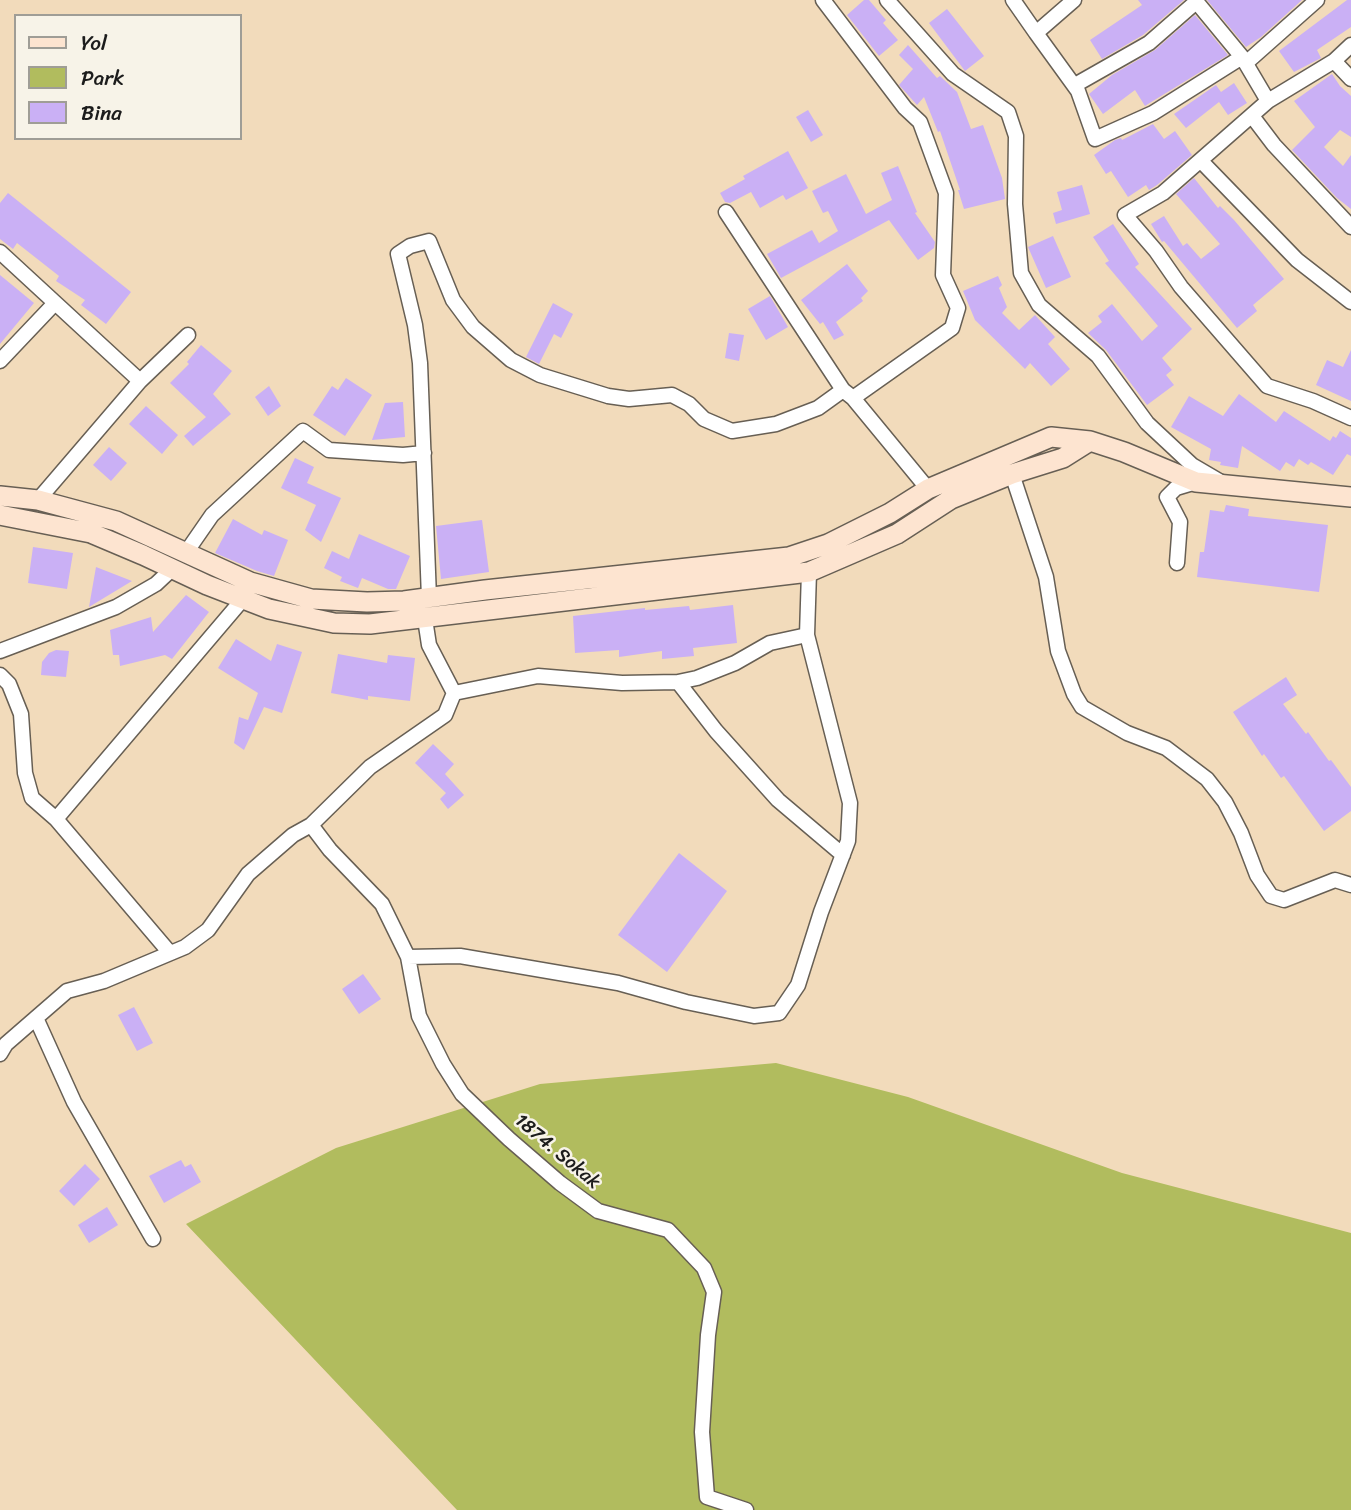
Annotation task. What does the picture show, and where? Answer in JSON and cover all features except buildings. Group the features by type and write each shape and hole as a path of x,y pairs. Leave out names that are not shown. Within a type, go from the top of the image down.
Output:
{"street":[{"path":"429,598 420,363 415,325 398,254 410,246 429,241 453,300 473,327 511,360 540,375 608,396 629,399 672,395 689,404 704,419 732,431 776,424 848,394 952,328 958,308 943,275 946,193 920,122 905,108 823,0"},
{"path":"887,0 953,74 1008,111 1016,136 1014,204 1021,273 1039,304 1098,356 1147,424 1192,465 1228,486"},
{"path":"1013,0 1075,85 1095,139 1153,113 1244,60 1317,0"},
{"path":"1036,33 1074,0"},
{"path":"1075,85 1149,43 1200,2 1244,60 1268,101"},
{"path":"1351,45 1334,61 1268,101 1163,193 1125,215 1156,251 1181,287 1267,386 1313,401 1351,418"},
{"path":"1334,61 1351,79"},
{"path":"1252,116 1275,145 1351,227"},
{"path":"1201,162 1297,260 1351,302"},
{"path":"726,212 848,394 928,489"},
{"path":"0,252 140,381"},
{"path":"0,361 55,303"},
{"path":"38,500 140,381 188,335"},
{"path":"186,554 212,515 303,431 329,450 403,455 424,453"},
{"path":"0,496 38,500 116,521 250,582 311,599 368,602 404,601 789,557 828,544 890,513 928,489 1051,437 1090,441 1196,482 1351,497"},
{"path":"0,515 91,533 206,586 269,609 334,623 370,624 809,572 897,534 951,499 1012,474 1062,458 1090,441"},
{"path":"1012,474 1046,577 1058,651 1074,694 1082,707 1127,733 1166,748 1207,779 1225,802 1241,833 1256,875 1271,896 1284,900 1335,880 1351,885"},
{"path":"1177,563 1180,522 1167,496 1176,488 1196,482"},
{"path":"0,651 116,607 156,584 172,569"},
{"path":"408,957 460,956 618,984 754,1016 779,1013 798,985 821,912 848,841 850,803 807,635 809,572"},
{"path":"55,818 243,600"},
{"path":"0,1054 6,1044 67,991 104,981 185,947 208,930 248,874 293,835 311,825 370,767 445,715 454,693 429,645 425,619"},
{"path":"454,693 538,677 622,683 678,682 697,678 734,663 770,643 807,635"},
{"path":"0,675 9,684 21,714 25,774 32,798 55,818 170,953"},
{"path":"678,682 716,732 778,800 843,855"},
{"name":"1874. Sokak","path":"311,825 330,850 382,904 408,957 419,1016 443,1064 462,1094 550,1175 598,1211 668,1230 704,1268 714,1292 708,1335 702,1432 707,1497 746,1510"},
{"path":"36,1018 74,1102 153,1239"}],"green space":[{"path":"776,1063 908,1097 1122,1173 1351,1233 1351,1510 457,1510 186,1224 336,1148 540,1084"}]}
